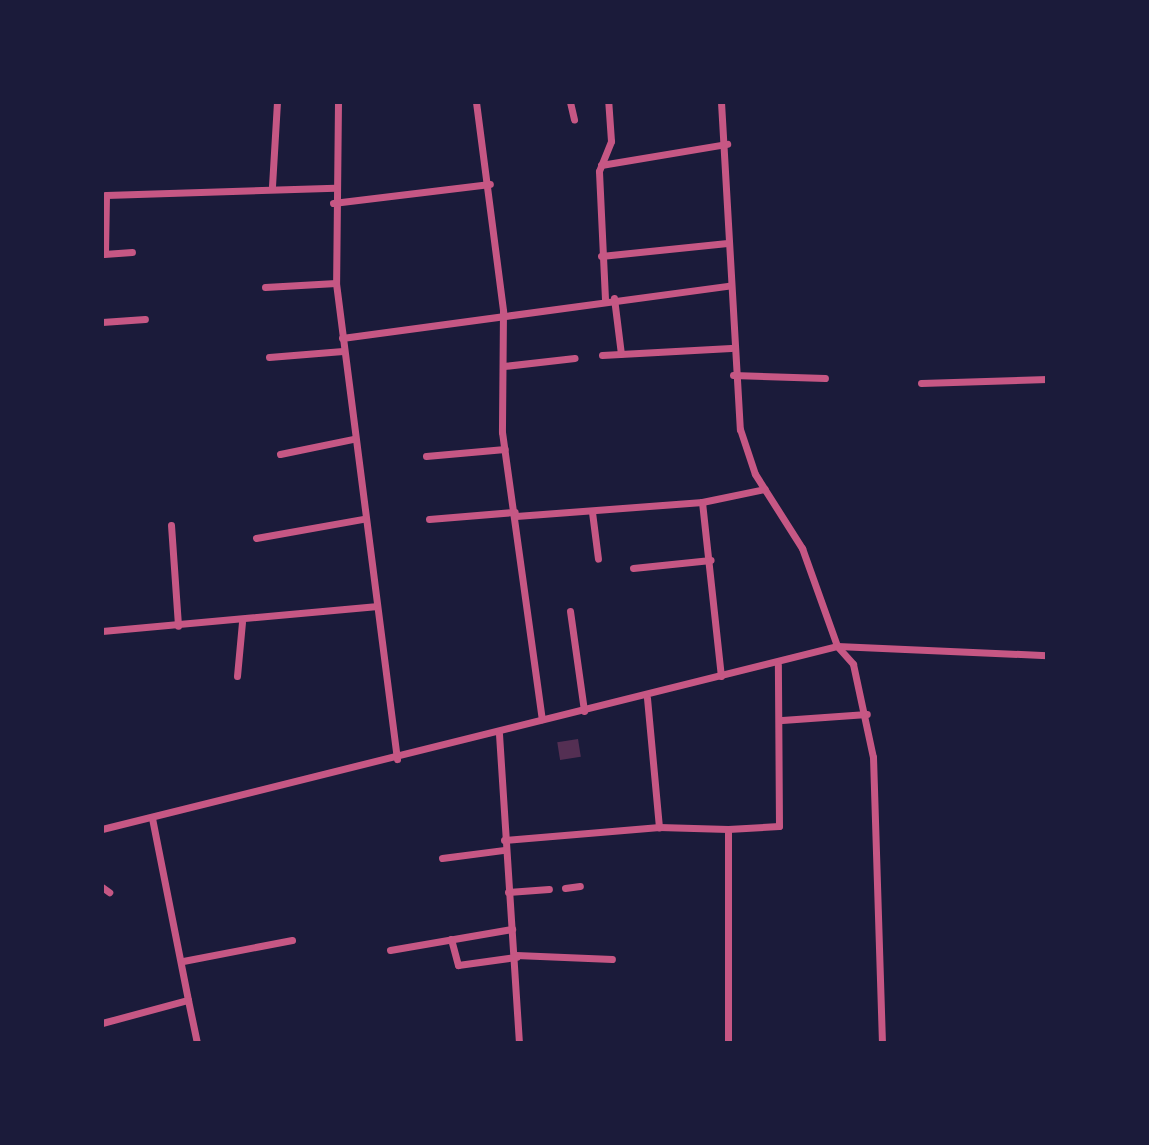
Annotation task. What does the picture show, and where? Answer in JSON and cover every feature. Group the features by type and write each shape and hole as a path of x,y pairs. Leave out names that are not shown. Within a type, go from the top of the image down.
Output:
{"street":[{"path":"272,186 277,102"},
{"path":"338,102 333,203 336,283 363,519 397,759"},
{"path":"476,102 490,184 503,311 505,449 542,719"},
{"path":"570,102 574,120"},
{"path":"605,299 601,256 601,165 611,141 608,102"},
{"path":"721,102 727,144 731,348 744,447 765,489 802,548 837,646 853,664 867,714 881,888 882,1043"},
{"path":"601,165 727,144"},
{"path":"333,203 490,184"},
{"path":"132,252 104,254 106,195 272,186 335,188"},
{"path":"601,256 727,243"},
{"path":"265,287 336,283"},
{"path":"342,338 427,331 503,311 728,286"},
{"path":"614,298 621,354"},
{"path":"102,322 145,319"},
{"path":"602,355 731,348"},
{"path":"269,357 343,351"},
{"path":"504,366 575,358"},
{"path":"733,375 825,378"},
{"path":"921,383 1047,379"},
{"path":"280,454 353,439"},
{"path":"426,456 505,449"},
{"path":"429,519 592,512 702,502 765,489"},
{"path":"702,502 711,560 721,676"},
{"path":"592,512 598,559"},
{"path":"256,538 363,519"},
{"path":"171,525 178,626"},
{"path":"633,568 711,560"},
{"path":"102,631 242,622 375,606"},
{"path":"570,611 584,711"},
{"path":"237,676 242,622"},
{"path":"102,829 499,734 542,719 647,698 721,676 778,665 837,646 1047,655"},
{"path":"504,840 659,827 728,829 779,826 782,720 778,665"},
{"path":"647,698 659,827"},
{"path":"782,720 867,714"},
{"path":"499,734 504,850 516,956 519,1043"},
{"path":"152,818 197,1043"},
{"path":"728,829 728,1043"},
{"path":"442,858 504,850"},
{"path":"565,888 580,886"},
{"path":"508,892 549,889"},
{"path":"390,950 512,929"},
{"path":"451,939 458,965 516,956 612,959"},
{"path":"183,961 292,940"},
{"path":"102,1023 188,1000"}],"building":[{"path":"578,739 581,757 560,760 557,742"}]}
